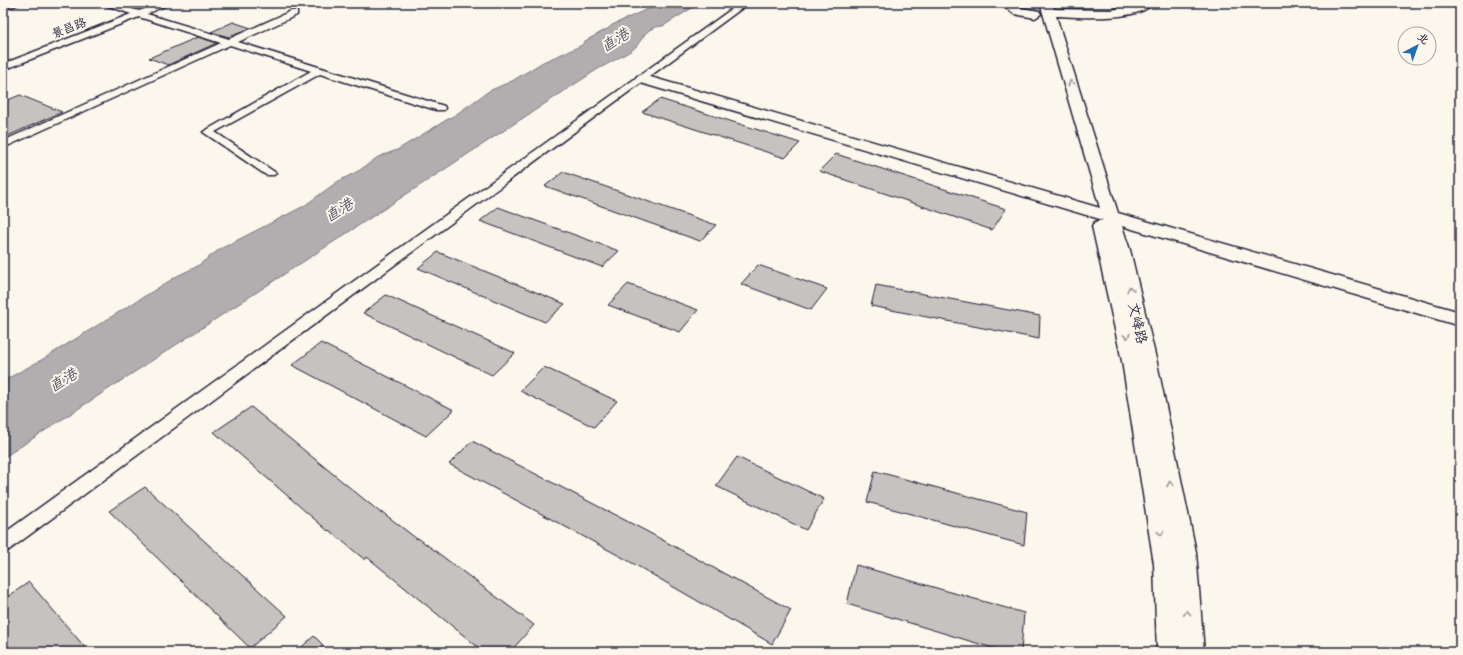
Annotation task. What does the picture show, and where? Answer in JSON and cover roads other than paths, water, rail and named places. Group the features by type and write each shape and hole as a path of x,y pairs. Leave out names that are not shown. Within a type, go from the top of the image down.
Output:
{"street":[{"path":"3,8 17,3"},
{"path":"104,3 440,108"},
{"name":"景昌路","path":"3,67 167,3"},
{"path":"3,544 745,3"},
{"path":"1006,3 1018,11 1040,8 1087,14 1116,12 1137,8 1147,3"},
{"name":"文峰路","path":"1040,8 1104,214 1132,361 1167,564 1171,652"},
{"path":"3,145 294,13"},
{"path":"270,173 208,132 318,71"},
{"path":"642,79 1460,319"},
{"name":"文峰路","path":"1104,214 1121,250 1147,363 1183,552 1190,652"}],"water":[{"name":"直港","path":"661,3 700,3 663,26 651,29 632,50 598,69 3,458 3,381 43,359 179,275 196,267 220,249 304,206 337,182 360,170 378,157 397,150 458,113 489,91 512,81 543,62 582,45 585,41 612,25"}]}
